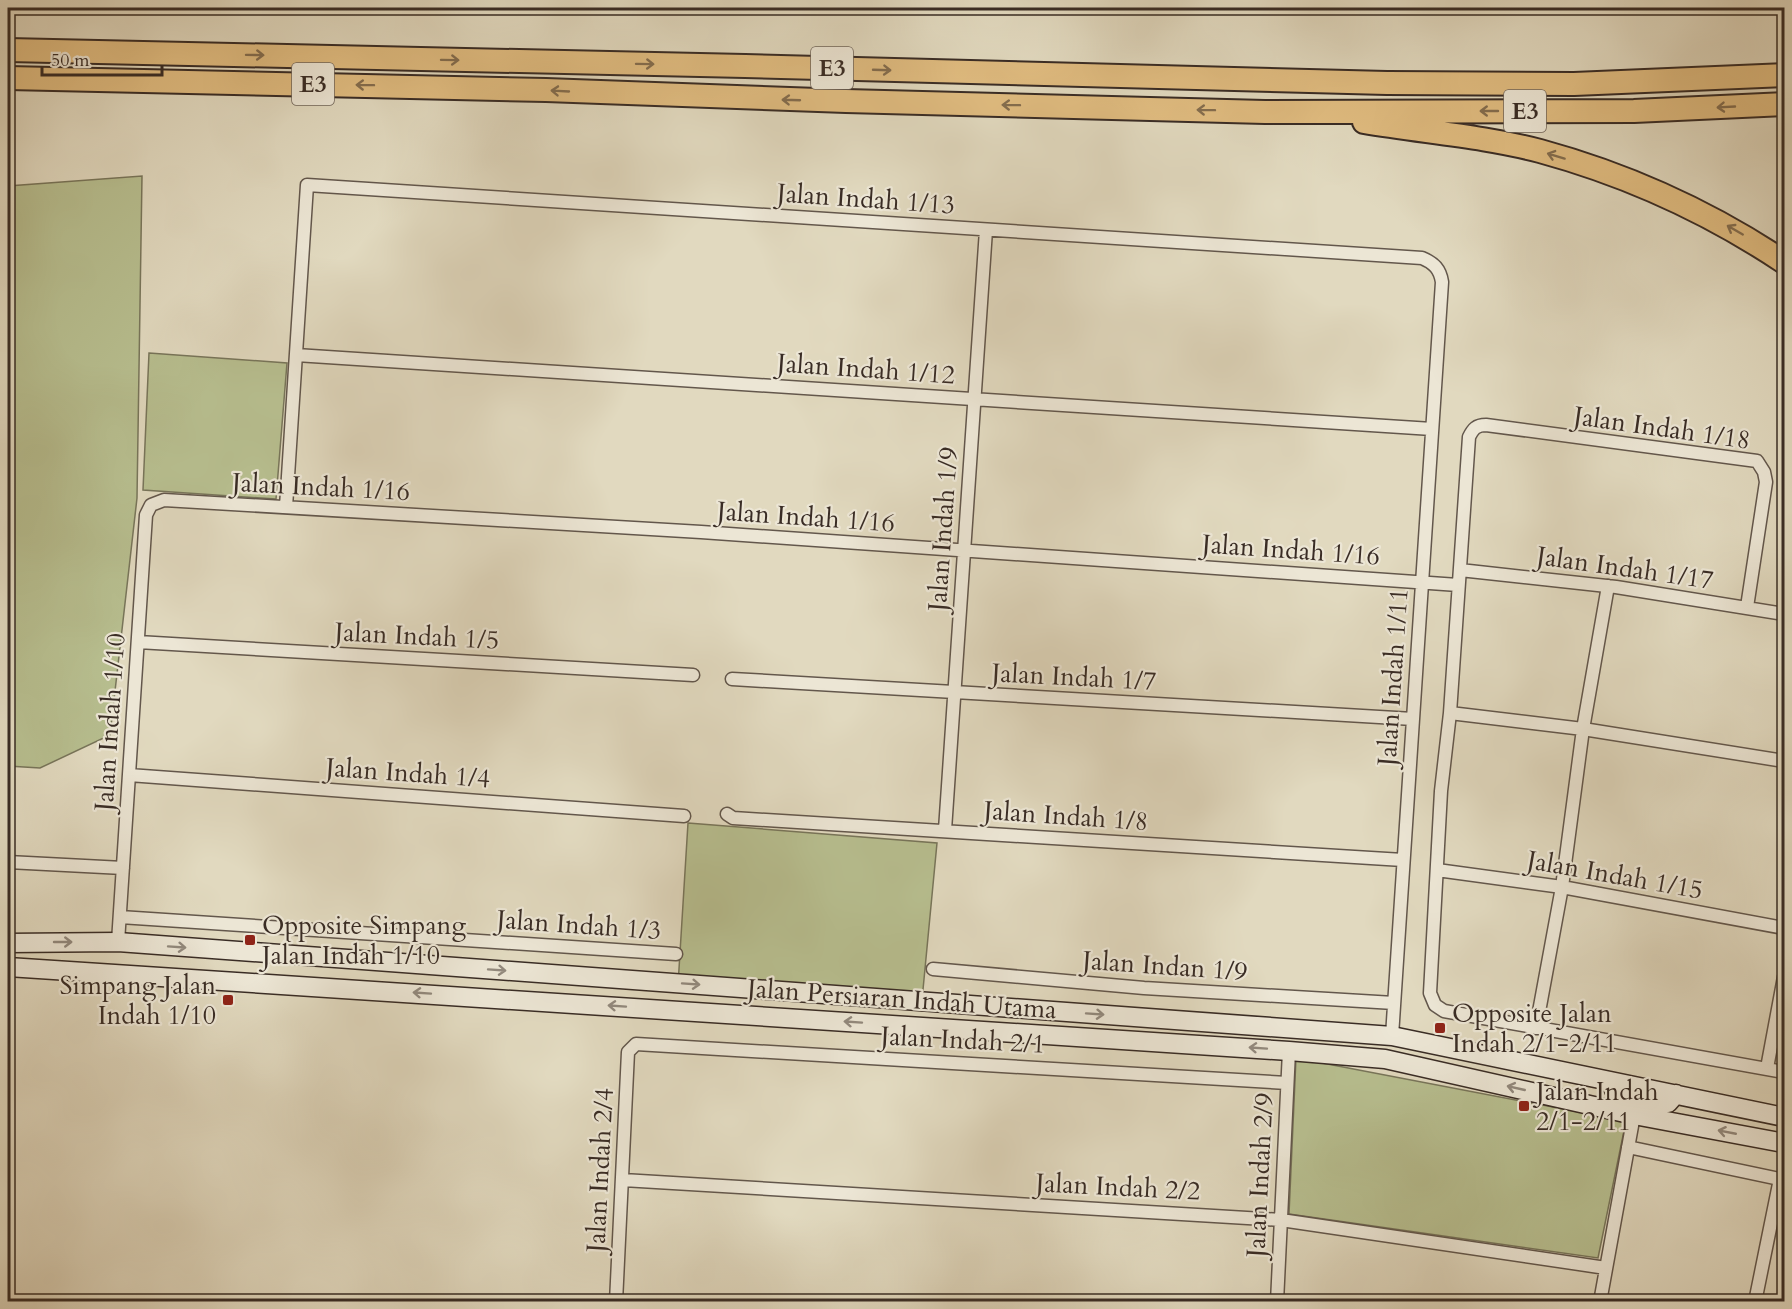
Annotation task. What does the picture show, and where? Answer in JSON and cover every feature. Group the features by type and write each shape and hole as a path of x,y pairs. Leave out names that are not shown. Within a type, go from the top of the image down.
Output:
{"highway":[{"name":"E3","path":"8,50 734,65 1376,83 1574,84 1785,75"},
{"path":"1657,80 1785,62"},
{"name":"E3","path":"8,78 546,90 846,101 1265,112 1634,111 1785,104"},
{"path":"1265,112 1361,122 1539,151 1650,187 1735,229 1785,262"}],"main road":[{"name":"Jalan Persiaran Indah Utama","path":"8,943 118,942 1392,1036 1785,1117"},
{"path":"72,970 102,962 118,942 133,963 171,976"},
{"name":"Jalan Persiaran Indah Utama","path":"8,967 1289,1050 1358,1057 1421,1067 1634,1115 1785,1143"},
{"path":"1358,1057 1387,1044 1392,1036"},
{"path":"1392,1036 1396,1046 1410,1055 1421,1067"},
{"path":"1609,1081 1617,1095 1634,1107 1634,1115"},
{"path":"1634,1115 1645,1107 1668,1103 1676,1094"}],"street":[{"name":"Jalan Indah 1/13","path":"296,355 307,186 1422,258"},
{"name":"Jalan Indah 1/9","path":"945,830 986,230"},
{"name":"Jalan Indah 1/11","path":"1392,1036 1442,282 1437,267 1422,258"},
{"name":"Jalan Indah 1/12","path":"296,355 1432,429"},
{"path":"286,507 296,355"},
{"name":"Jalan Indah 1/18","path":"1460,570 1469,437 1478,425 1486,425 1757,461 1764,472 1766,482 1747,607"},
{"name":"Jalan Indah 1/16","path":"152,505 164,500 701,532 1458,585"},
{"name":"Jalan Indah 1/10","path":"118,942 146,515 152,505"},
{"path":"1460,570 1437,870 1430,993 1435,1005 1444,1011 1785,1072"},
{"name":"Jalan Indah 1/17","path":"1460,570 1608,586 1785,614"},
{"path":"1536,1028 1562,887 1583,729 1608,586"},
{"name":"Jalan Indah 1/5","path":"138,642 693,675"},
{"name":"Jalan Indah 1/7","path":"732,679 1413,719"},
{"path":"1450,713 1583,729 1785,761"},
{"name":"Jalan Indah 1/4","path":"129,775 684,816"},
{"name":"Jalan Indah 1/8","path":"727,814 733,818 1403,860"},
{"path":"8,862 123,868"},
{"name":"Jalan Indah 1/15","path":"1437,870 1562,887 1785,928"},
{"name":"Jalan Indah 1/3","path":"120,917 676,954"},
{"name":"Jalan Indan 1/9","path":"933,969 1144,988 1394,1003"},
{"path":"1767,1068 1785,977"},
{"name":"Jalan Indah 2/1","path":"636,1044 1287,1083"},
{"name":"Jalan Indah 2/4","path":"616,1302 628,1052 636,1044"},
{"name":"Jalan Indah 2/9","path":"1276,1302 1289,1050"},
{"path":"1600,1302 1634,1115"},
{"path":"1628,1148 1783,1179 1755,1302"},
{"name":"Jalan Indah 2/2","path":"623,1180 1281,1220 1606,1268"}],"green space":[{"path":"142,176 137,498 110,735 40,768 8,766 8,186"},
{"path":"149,353 287,363 276,499 143,490"},
{"path":"688,823 937,843 922,1000 678,985"},
{"path":"1296,1058 1626,1121 1598,1258 1289,1214"}],"place":[{"name":"Opposite Simpang Jalan Indah 1/10","path":"250,940"},
{"name":"Simpang Jalan Indah 1/10","path":"228,1000"},
{"name":"Opposite Jalan Indah 2/1-2/11","path":"1440,1028"},
{"name":"Jalan Indah 2/1-2/11","path":"1524,1106"}]}
